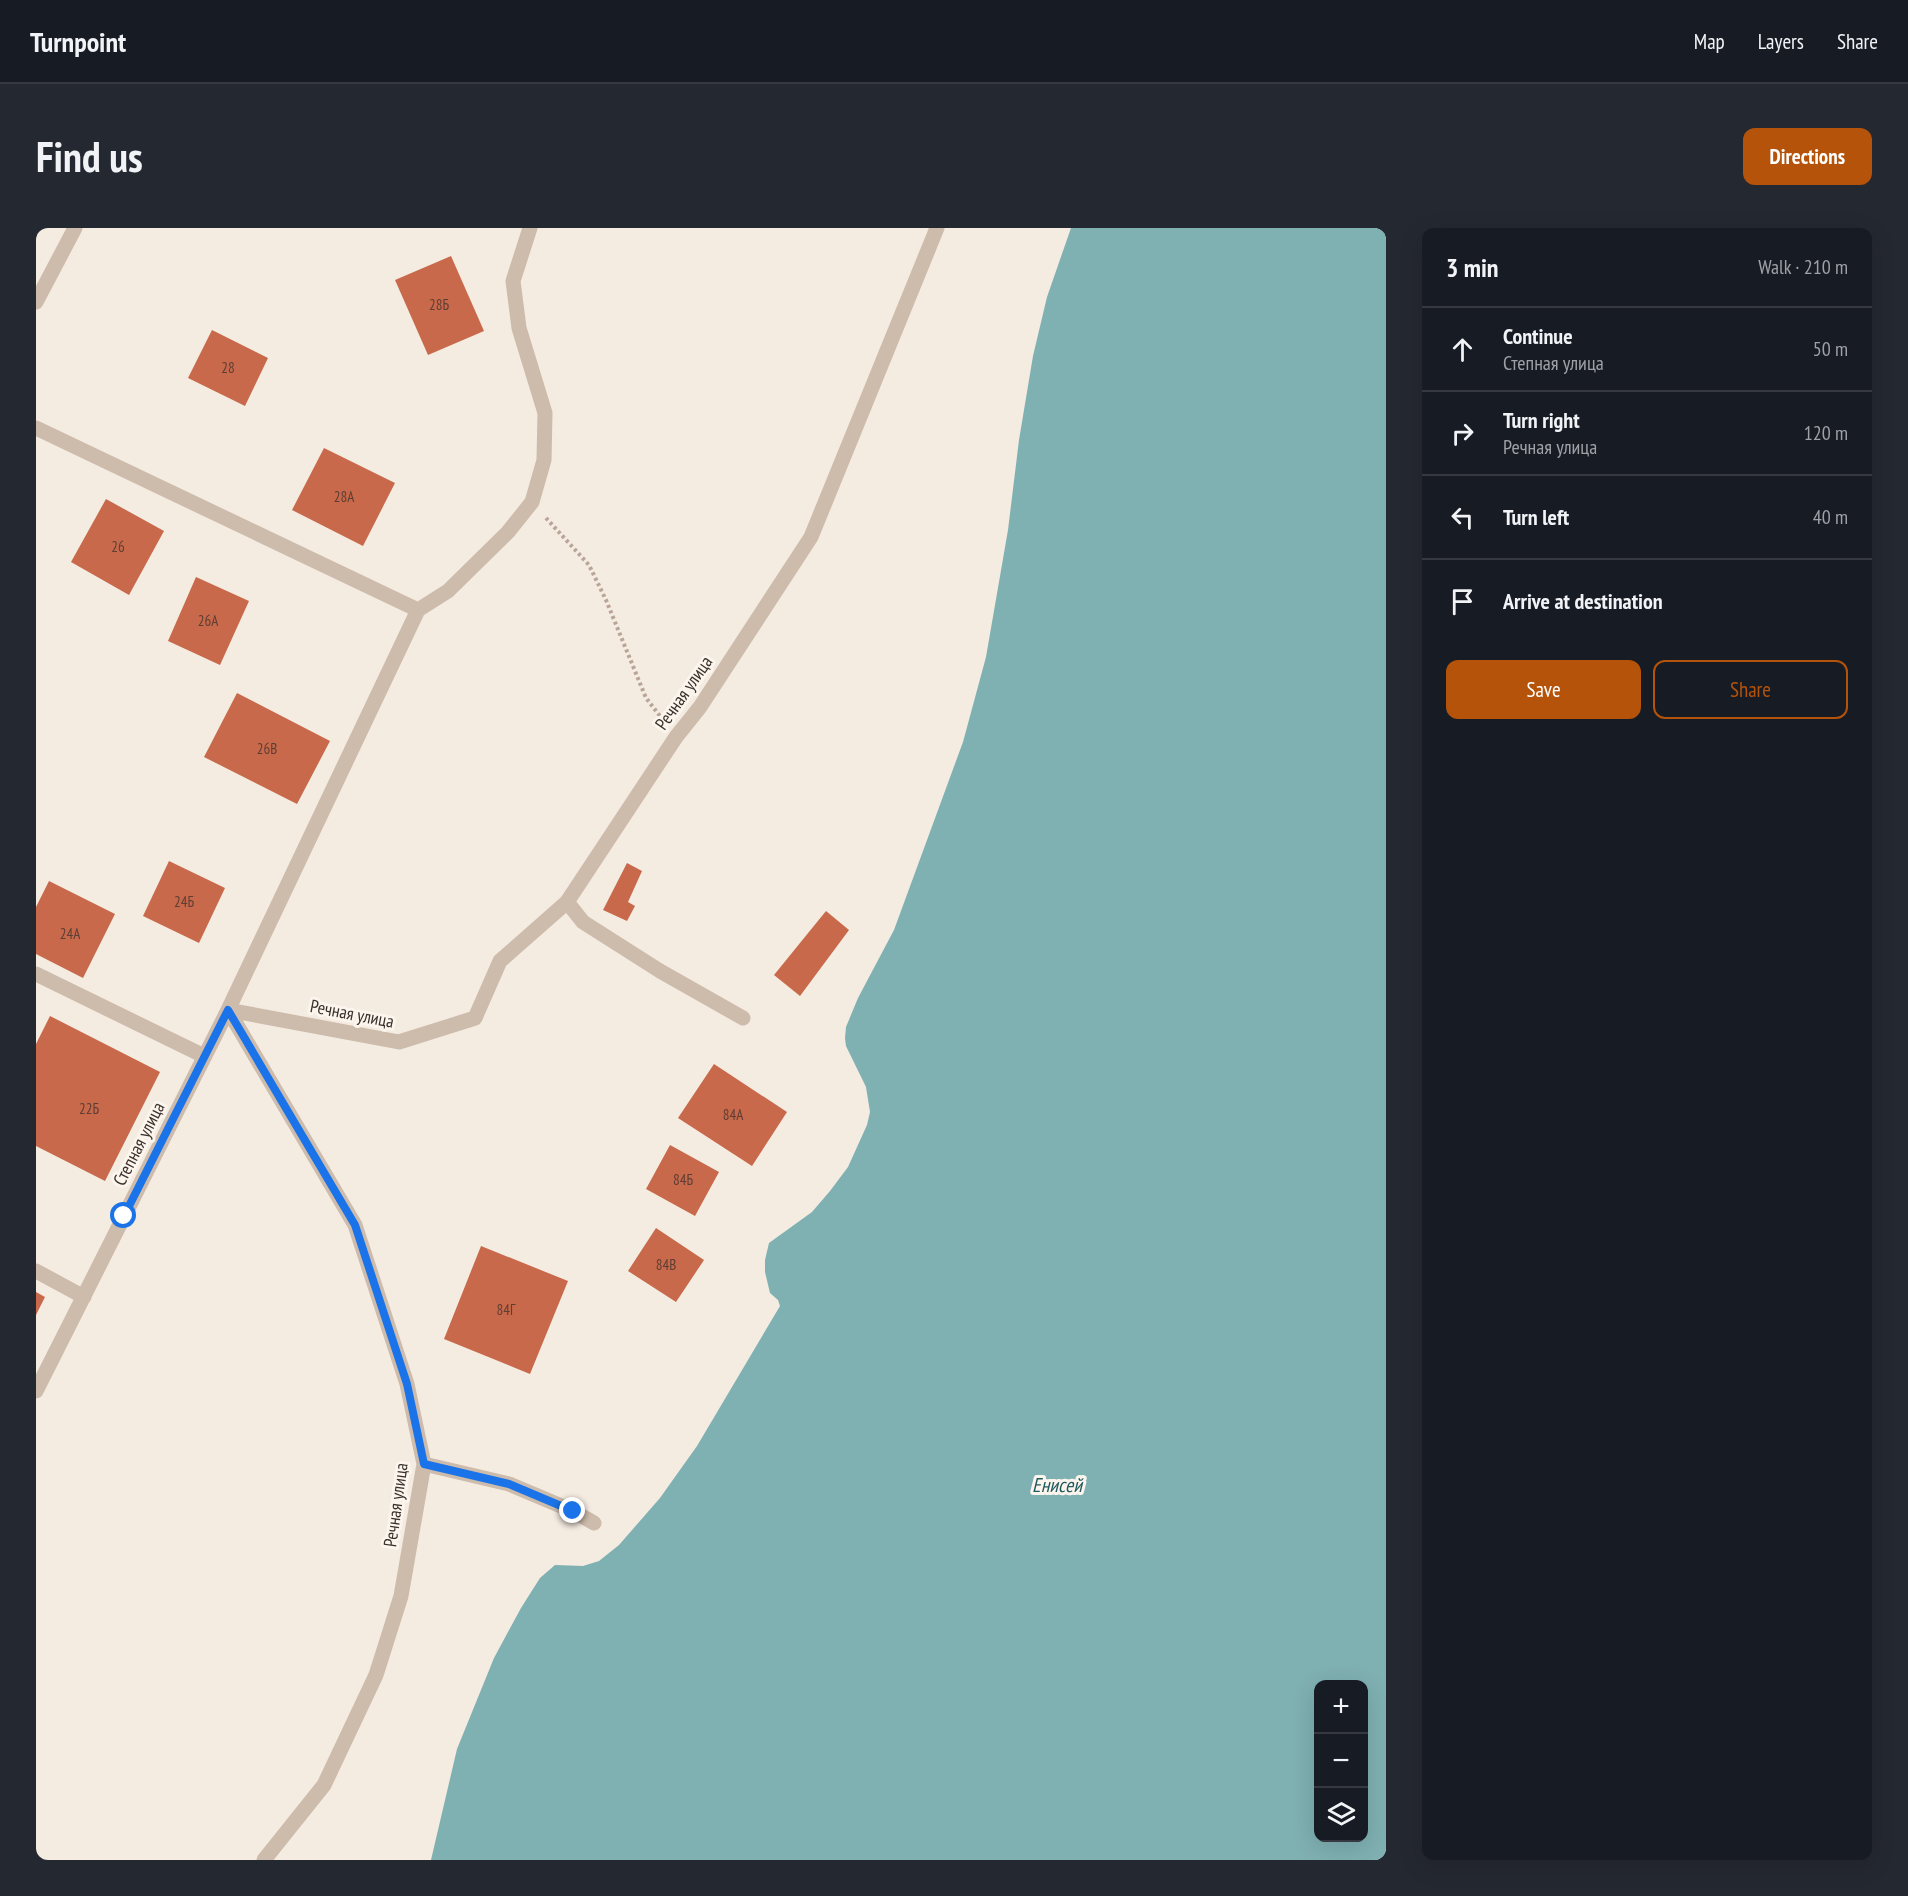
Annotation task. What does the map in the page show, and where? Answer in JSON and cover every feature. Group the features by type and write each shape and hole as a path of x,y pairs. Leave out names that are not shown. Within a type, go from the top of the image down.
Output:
{"street":[{"path":"36,302 75,228"},
{"path":"36,428 418,610 448,591 507,532 532,502 544,460 545,413 519,328 513,281 530,228"},
{"name":"Речная улица","path":"228,1010 399,1042 475,1018 500,962 567,902 812,537 937,228"},
{"name":"Степная улица","path":"36,1391 228,1010 418,610"},
{"path":"567,902 584,922 660,971 743,1018"},
{"path":"36,974 204,1056"},
{"name":"Речная улица","path":"228,1010 355,1225 407,1384 424,1464 401,1596 376,1676 324,1785 264,1860"},
{"path":"36,1271 84,1297"},
{"path":"424,1464 509,1484 573,1511 594,1523"}],"path":[{"path":"532,502 588,565 619,628 646,698 676,737"}],"water":[{"name":"Енисей","path":"1071,228 1386,228 1386,1860 431,1860 457,1749 494,1658 521,1608 540,1578 555,1565 583,1566 599,1561 619,1545 660,1498 697,1446 780,1306 778,1300 770,1293 765,1272 769,1243 812,1212 830,1191 848,1167 867,1125 870,1112 866,1087 846,1046 846,1027 858,998 894,930 963,742 986,657 1008,530 1019,440 1033,356 1047,297"}],"building":[{"path":"451,256 484,331 428,355 395,280"},
{"path":"212,330 268,358 245,406 188,378"},
{"path":"324,448 395,483 363,546 292,510"},
{"path":"106,499 164,531 129,595 71,562"},
{"path":"196,577 249,601 220,665 168,641"},
{"path":"237,693 330,741 297,804 204,757"},
{"path":"169,861 225,888 199,943 143,916"},
{"path":"627,863 642,871 628,902 635,906 627,921 603,910"},
{"path":"49,881 115,914 83,978 36,954 36,907"},
{"path":"826,911 849,930 800,996 774,975"},
{"path":"50,1016 160,1072 105,1181 36,1146 36,1044"},
{"path":"714,1064 787,1112 752,1166 678,1118"},
{"path":"670,1145 719,1172 695,1216 646,1189"},
{"path":"656,1228 704,1260 676,1302 628,1271"},
{"path":"481,1246 568,1281 530,1374 444,1339"},
{"path":"36,1292 45,1297 36,1315"}],"route":[{"path":"124,1216 228,1010 355,1225 407,1384 424,1464 509,1484 573,1511"}]}
